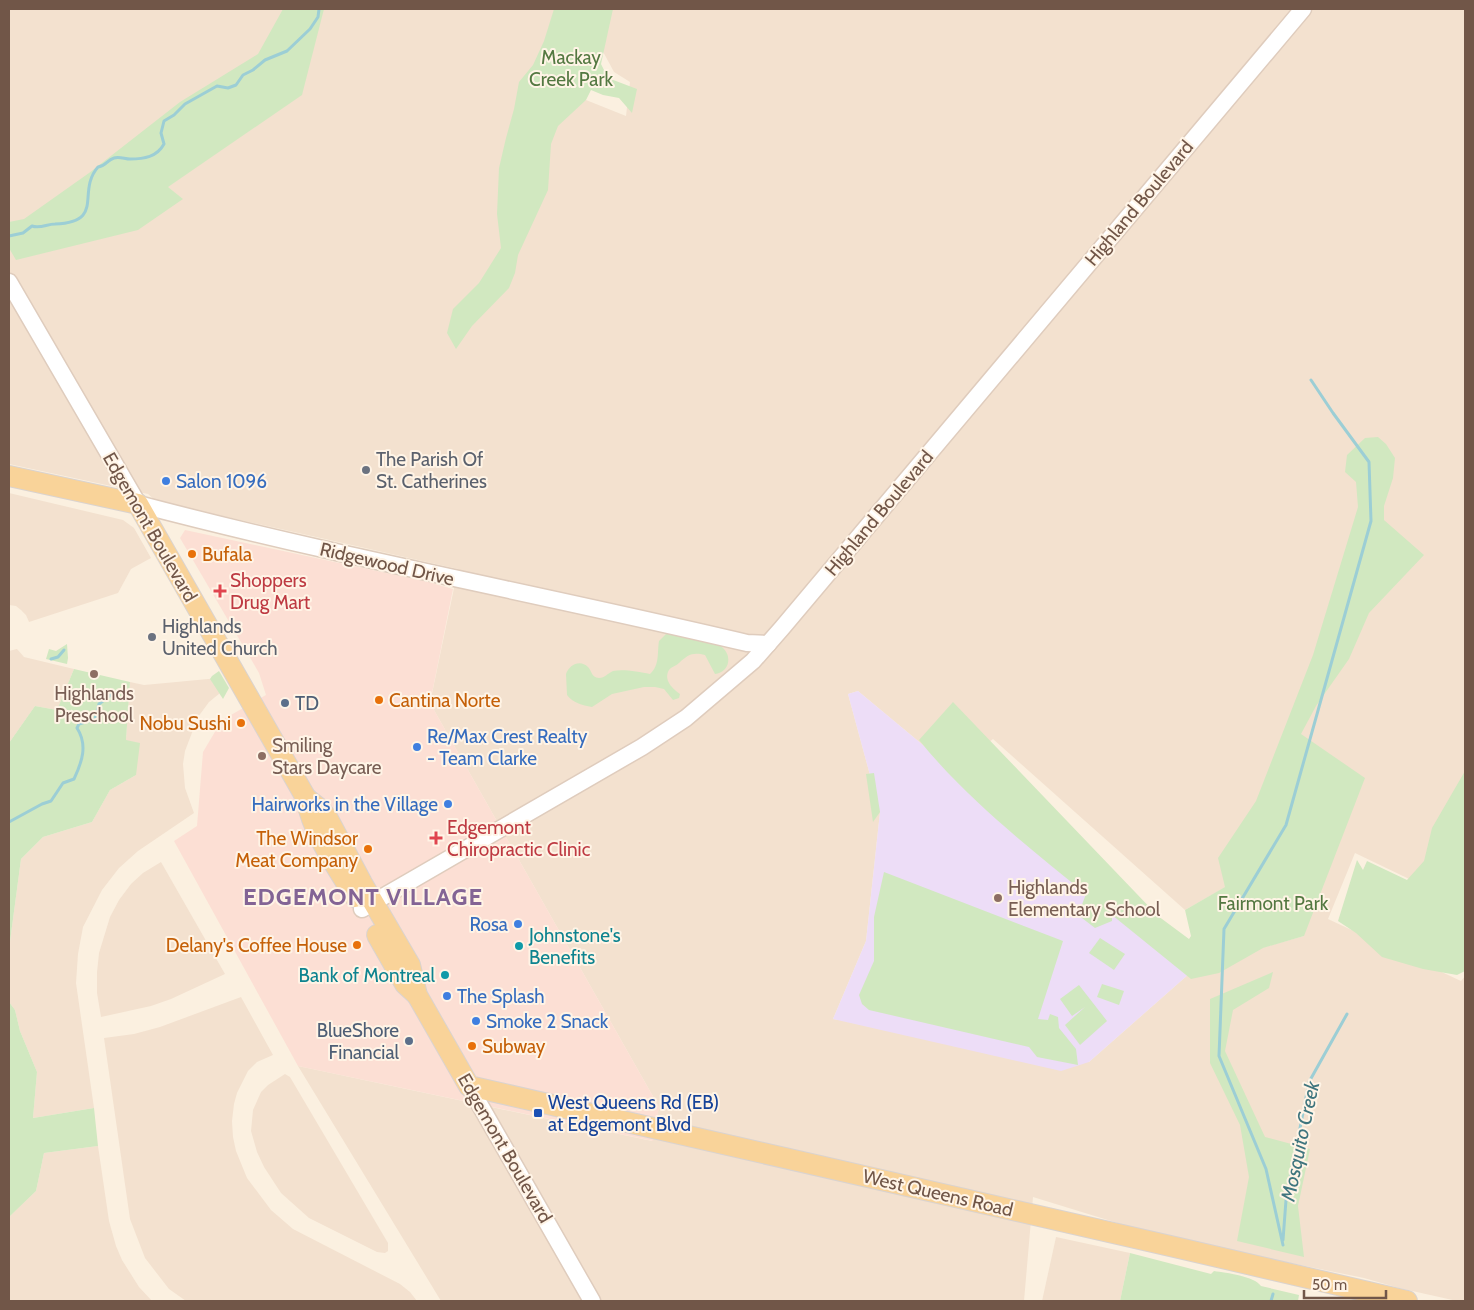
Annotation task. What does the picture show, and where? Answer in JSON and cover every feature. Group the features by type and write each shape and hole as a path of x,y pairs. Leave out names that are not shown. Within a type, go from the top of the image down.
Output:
{"main road":[{"name":"Ridgewood Drive","path":"9,476 138,504"},
{"name":"Edgemont Boulevard","path":"138,504 306,798 316,831 367,905 405,984 417,995 470,1086"},
{"name":"West Queens Road","path":"470,1086 1407,1301"}],"street":[{"name":"Highland Boulevard","path":"367,905 642,747 686,718 753,661 1303,9"},
{"name":"Edgemont Boulevard","path":"9,282 138,504"},
{"name":"Ridgewood Drive","path":"138,504 262,536 548,600 747,643 768,644"},
{"name":"Edgemont Boulevard","path":"470,1086 592,1301"}],"shaded area":[{"path":"9,9 578,9 525,130 586,100 626,116 630,82 614,72 600,46 611,9 1465,9 1465,794 1428,888 1355,853 1328,919 1461,981 1465,976 1465,1301 1457,1301 1364,1278 1163,1237 1033,1197 1024,1301 441,1301 298,1066 652,1141 659,1107 430,703 458,569 156,501 148,494 9,464","holes":["858,691 953,770 993,739 1185,910 1240,879 1304,936 1198,966 1089,1062 833,1019 866,941 880,812 848,694"]},
{"path":"9,493 123,520 134,528 151,558 131,569 118,593 29,622 21,610 16,606 9,605"},
{"name":"EDGEMONT VILLAGE","path":"185,530 453,589 430,703 659,1107 653,1141 298,1066 174,841 197,826 203,752 222,720 266,695 259,673 180,538"},
{"path":"17,649 24,657 74,669 57,710 35,706 9,743 9,651"},
{"path":"219,678 225,689 209,702 198,717 185,751 183,764 185,788 194,813 138,851 119,868 102,890 83,927 78,954 76,983 94,1108 33,1118 37,1072 20,1031 15,1010 9,1002 9,949 21,859 43,837 92,822 110,790 136,775 126,740 130,682 144,685"},
{"name":"Highlands Elementary School","path":"858,691 953,770 1198,966 1089,1062 1061,1071 833,1019 866,941 880,812 848,694"},
{"path":"161,862 225,974 171,999 151,1006 101,1017 97,993 97,972 99,953 110,917 119,900 131,884 143,873"},
{"path":"241,997 273,1055 257,1062 248,1071 237,1093 234,1104 233,1137 236,1151 247,1178 271,1210 293,1229 400,1284 417,1301 186,1301 169,1289 145,1258 130,1219 104,1038 134,1034 160,1027"},
{"path":"285,1074 290,1077 388,1243 388,1251 385,1253 377,1252 309,1218 281,1193 264,1167 251,1131 253,1110 261,1092"},
{"path":"98,1146 109,1221 116,1246 122,1260 139,1287 152,1301 9,1301 9,1217 36,1191 44,1153"},
{"path":"1056,1237 1130,1253 1120,1301 1042,1301"}],"green space":[{"path":"283,9 324,9 302,95 168,187 183,199 138,230 16,260 9,248 9,222 24,219 89,173 180,102 258,54"},
{"name":"Mackay Creek Park","path":"554,9 613,9 601,64 608,78 637,89 632,113 619,98 603,95 591,90 586,100 558,126 551,144 548,190 518,255 515,273 509,288 472,326 456,349 447,333 453,309 479,283 501,248 497,214 499,168 519,82 533,65 544,41"},
{"name":"Fairmont Park","path":"1378,437 1386,444 1395,458 1393,478 1384,506 1384,520 1424,555 1369,613 1349,659 1316,706 1301,734 1365,778 1304,936 1263,948 1219,973 1191,979 1112,915 1112,921 1095,928 1078,915 1086,894 977,802 919,740 953,702 1158,916 1189,939 1191,936 1185,910 1225,887 1218,858 1256,801 1313,655 1358,507 1356,482 1345,472 1347,455 1365,438"},
{"path":"668,632 702,639 719,645 727,653 727,666 720,673 715,674 705,655 693,654 688,656 670,669 667,674 668,681 674,690 680,694 679,698 673,700 664,689 655,687 644,687 612,694 592,707 575,702 567,695 566,674 572,666 578,663 585,665 593,675 599,678 617,670 650,674 657,663 659,641"},
{"path":"67,644 67,664 46,659 49,649 56,651"},
{"path":"74,669 130,682 126,740 140,743 136,775 110,790 92,822 43,837 21,859 9,949 9,743 35,706 57,710"},
{"path":"219,671 229,688 223,699 210,679"},
{"path":"1465,771 1465,971 1457,975 1423,969 1382,957 1356,933 1338,921 1357,860 1363,870 1367,861 1407,880 1424,861 1432,828"},
{"path":"874,773 880,812 873,822 866,774"},
{"path":"884,872 1063,941 1038,1019 1048,1020 1050,1014 1058,1017 1059,1028 1076,1049 1078,1065 1037,1057 1029,1047 869,1010 862,1004 859,995 874,961 874,917"},
{"path":"1100,938 1125,954 1114,970 1089,953"},
{"path":"1273,972 1269,988 1233,1010 1225,1051 1265,1137 1310,1149 1298,1206 1304,1257 1237,1241 1249,1177 1240,1125 1210,1063 1210,999"},
{"path":"1102,984 1124,991 1119,1005 1097,997"},
{"path":"1079,985 1107,1021 1080,1045 1065,1025 1085,1007 1072,1016 1060,999"},
{"path":"9,1002 15,1010 20,1031 37,1072 33,1118 94,1108 98,1146 44,1153 36,1191 9,1217"},
{"path":"1130,1253 1211,1274 1214,1271 1246,1277 1261,1286 1299,1295 1298,1301 1120,1301"}],"waterway":[{"path":"9,236 23,233 32,226 41,227 71,222 80,218 85,212 89,186 98,167 116,157 140,158 158,152 164,144 161,133 164,121 174,115 185,104 217,86 228,88 236,85 243,75 253,70 265,60 287,51 310,29 318,17 319,9"},
{"path":"1283,1245 1266,1169 1219,1056 1224,929 1286,825 1371,521 1369,462 1311,380"},
{"path":"51,659 58,657 64,650"},
{"path":"9,822 51,801 63,783 74,779 83,754 82,741 77,728 79,724 95,719 99,704 112,694"},
{"name":"Mosquito Creek","path":"1283,1240 1286,1200 1309,1082 1347,1014"},
{"name":"Mosquito Creek","path":"1271,1301 1273,1294"}],"place":[{"name":"The Parish Of St. Catherines","path":"366,470"},
{"name":"Salon 1096","path":"166,481"},
{"name":"Bufala","path":"192,554"},
{"name":"Shoppers Drug Mart","path":"220,591"},
{"name":"Highlands United Church","path":"152,637"},
{"name":"Highlands Preschool","path":"94,674"},
{"name":"Cantina Norte","path":"379,700"},
{"name":"TD","path":"285,703"},
{"name":"Nobu Sushi","path":"241,723"},
{"name":"Re/Max Crest Realty - Team Clarke","path":"417,747"},
{"name":"Smiling Stars Daycare","path":"262,756"},
{"name":"Hairworks in the Village","path":"448,804"},
{"name":"Edgemont Chiropractic Clinic","path":"436,838"},
{"name":"The Windsor Meat Company","path":"368,849"},
{"name":"Highlands Elementary School","path":"998,898"},
{"name":"Rosa","path":"518,924"},
{"name":"Delany's Coffee House","path":"357,945"},
{"name":"Johnstone's Benefits","path":"519,946"},
{"name":"Bank of Montreal","path":"445,975"},
{"name":"The Splash","path":"447,996"},
{"name":"Smoke 2 Snack","path":"476,1021"},
{"name":"BlueShore Financial","path":"409,1041"},
{"name":"Subway","path":"472,1046"},
{"name":"West Queens Rd (EB) at Edgemont Blvd","path":"538,1113"}],"district":[{"name":"EDGEMONT VILLAGE","path":"363,896"}]}
